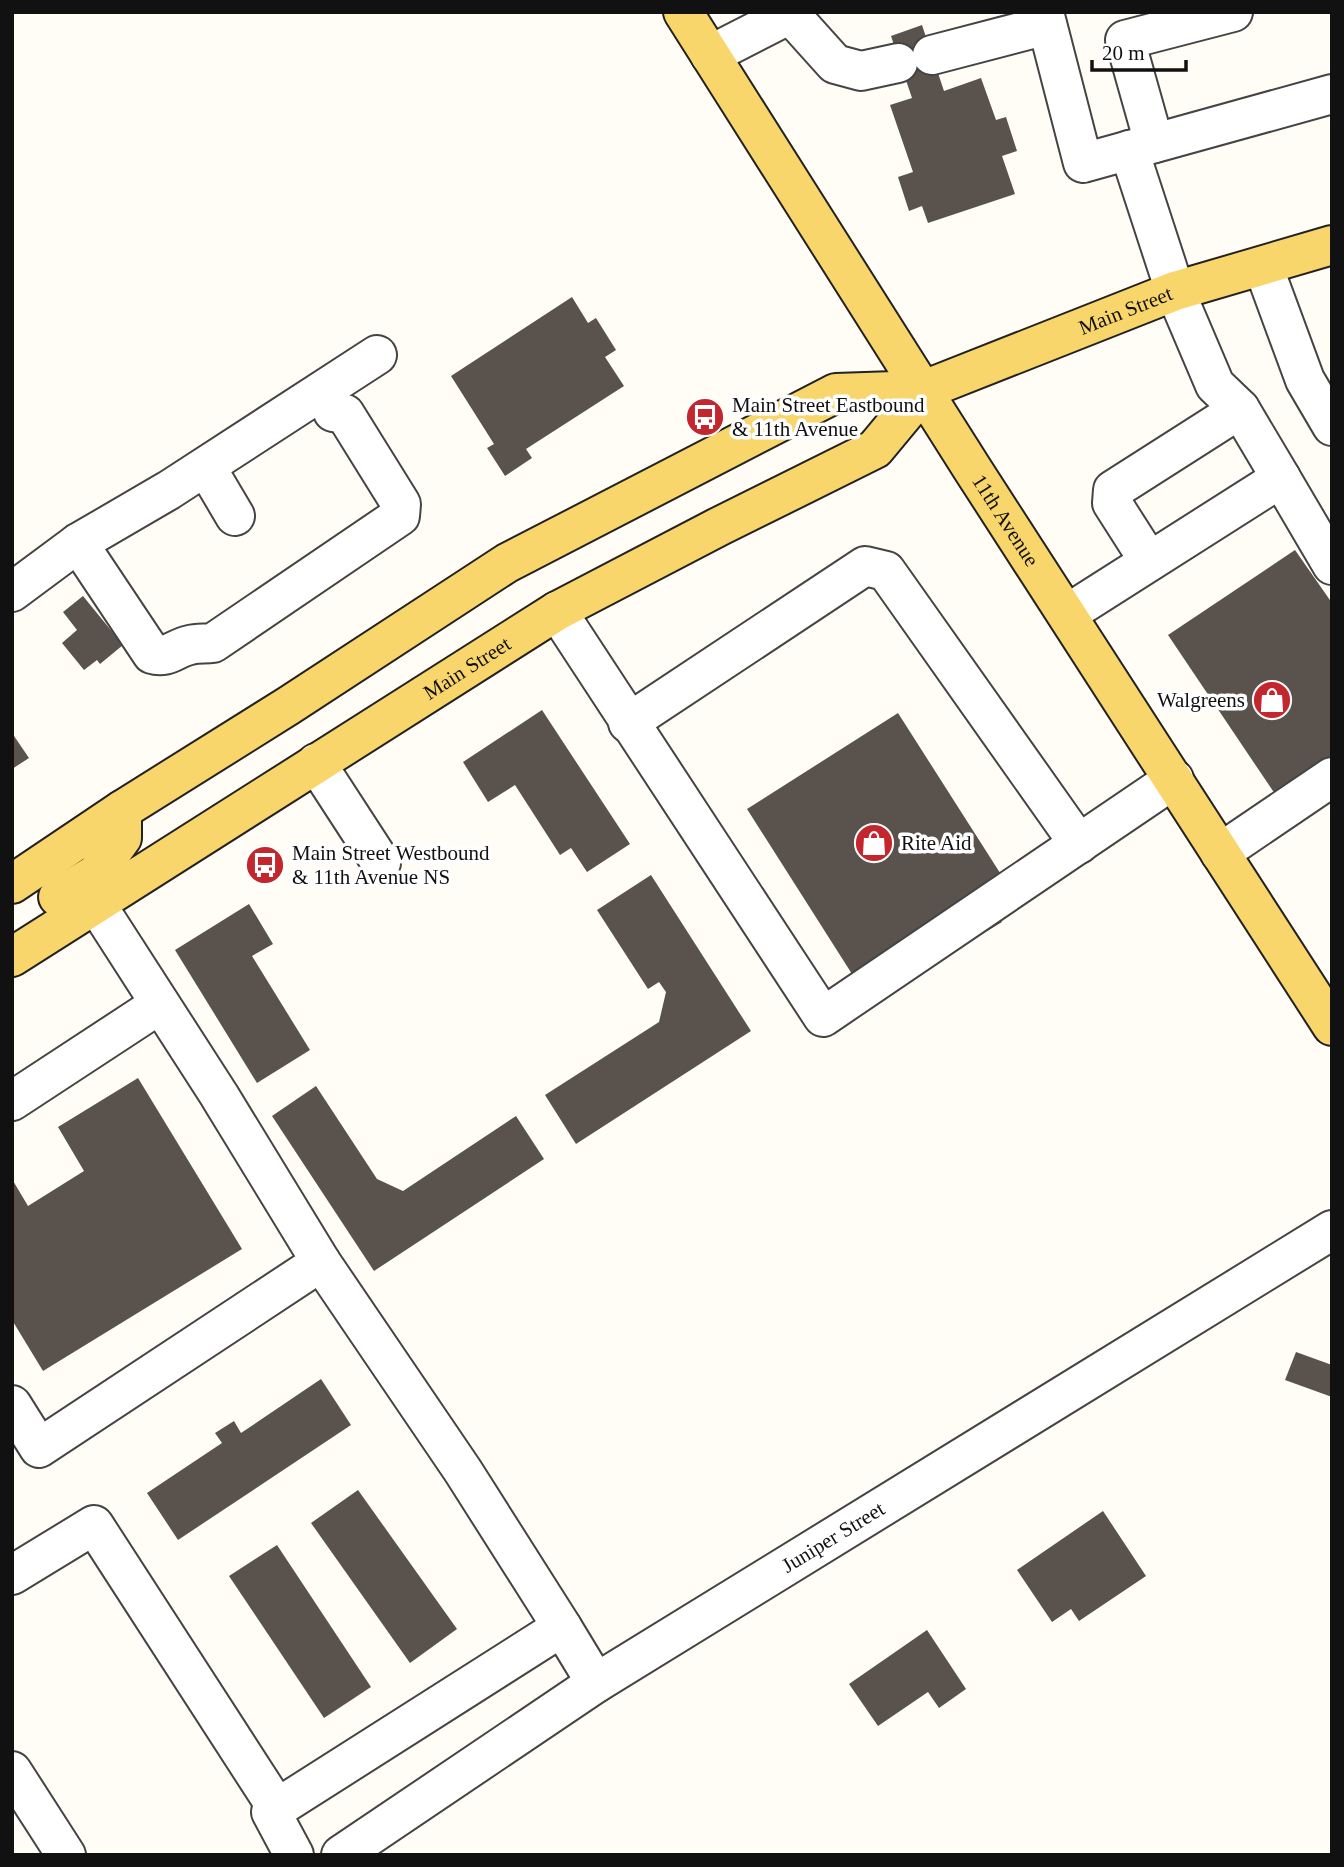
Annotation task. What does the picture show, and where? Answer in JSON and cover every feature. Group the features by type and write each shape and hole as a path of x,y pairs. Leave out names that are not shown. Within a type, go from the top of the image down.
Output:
{"main road":[{"name":"11th Avenue","path":"683,12 973,470 1332,1026"},
{"name":"Main Street","path":"12,884 122,810 288,706 507,563 836,393 924,390 1175,291 1332,245"},
{"name":"Main Street","path":"12,957 557,611 875,449 924,390"},
{"path":"12,926 96,874 122,838 122,810"}],"street":[{"path":"1233,12 1121,26 1142,147 1175,291 1215,385 1240,409 1332,565"},
{"path":"710,55 792,13 835,64 861,71 915,59 1046,19 1083,163 1332,94"},
{"path":"1263,266 1305,380 1327,408"},
{"path":"12,592 78,543 206,467 327,402 377,355"},
{"path":"78,543 152,654 169,655 188,645 213,643 400,516 401,504 345,414 327,402"},
{"path":"1149,561 1112,503 1113,490 1240,409"},
{"path":"206,467 235,516"},
{"path":"1067,614 1282,478"},
{"path":"628,723 865,566 886,571 1079,844"},
{"path":"557,611 823,1017 1174,779"},
{"path":"316,763 381,863"},
{"path":"1220,853 1332,777"},
{"path":"96,904 219,1095 321,1262 463,1471 596,1683"},
{"path":"12,1101 160,1004"},
{"name":"Juniper Street","path":"341,1855 596,1683 1332,1230"},
{"path":"12,1405 40,1448 321,1262"},
{"path":"12,1575 94,1525 280,1840 562,1626"},
{"path":"12,1771 66,1855"}],"building":[{"path":"922,25 944,91 981,78 996,120 1006,117 1017,151 1002,156 1015,194 928,223 922,206 909,211 898,177 913,172 890,105 912,98 891,36"},
{"path":"572,297 588,323 596,318 616,350 605,357 624,386 526,449 532,458 505,476 487,448 494,444 451,376"},
{"name":"Walgreens","path":"1295,550 1332,603 1332,764 1279,800 1168,635"},
{"path":"83,596 123,645 100,664 97,660 84,670 62,643 77,630 63,612"},
{"path":"542,710 630,844 587,872 571,848 560,855 515,785 488,802 463,762"},
{"name":"Rite Aid","path":"898,713 1002,876 981,890 1002,922 974,939 955,908 852,974 747,809"},
{"path":"12,733 29,758 12,769"},
{"path":"651,875 751,1031 576,1144 545,1095 659,1022 666,992 659,982 648,989 597,910"},
{"path":"249,904 273,944 252,956 310,1050 257,1083 175,950"},
{"path":"138,1078 242,1249 43,1371 12,1320 12,1179 28,1206 84,1171 58,1127"},
{"path":"316,1086 377,1179 403,1191 516,1116 544,1159 374,1271 272,1116"},
{"path":"1296,1352 1332,1365 1332,1397 1285,1380"},
{"path":"321,1379 351,1425 178,1540 147,1493 222,1443 215,1433 234,1421 241,1433"},
{"path":"358,1490 457,1629 410,1663 311,1523"},
{"path":"1103,1511 1146,1576 1079,1621 1071,1609 1052,1622 1017,1570"},
{"path":"277,1545 371,1687 324,1718 229,1576"},
{"path":"927,1630 966,1689 939,1708 928,1692 878,1726 849,1684"}],"place":[{"name":"Main Street Eastbound & 11th Avenue","path":"705,417"},
{"name":"Walgreens","path":"1272,700"},
{"name":"Rite Aid","path":"874,843"},
{"name":"Main Street Westbound & 11th Avenue NS","path":"265,865"}]}
